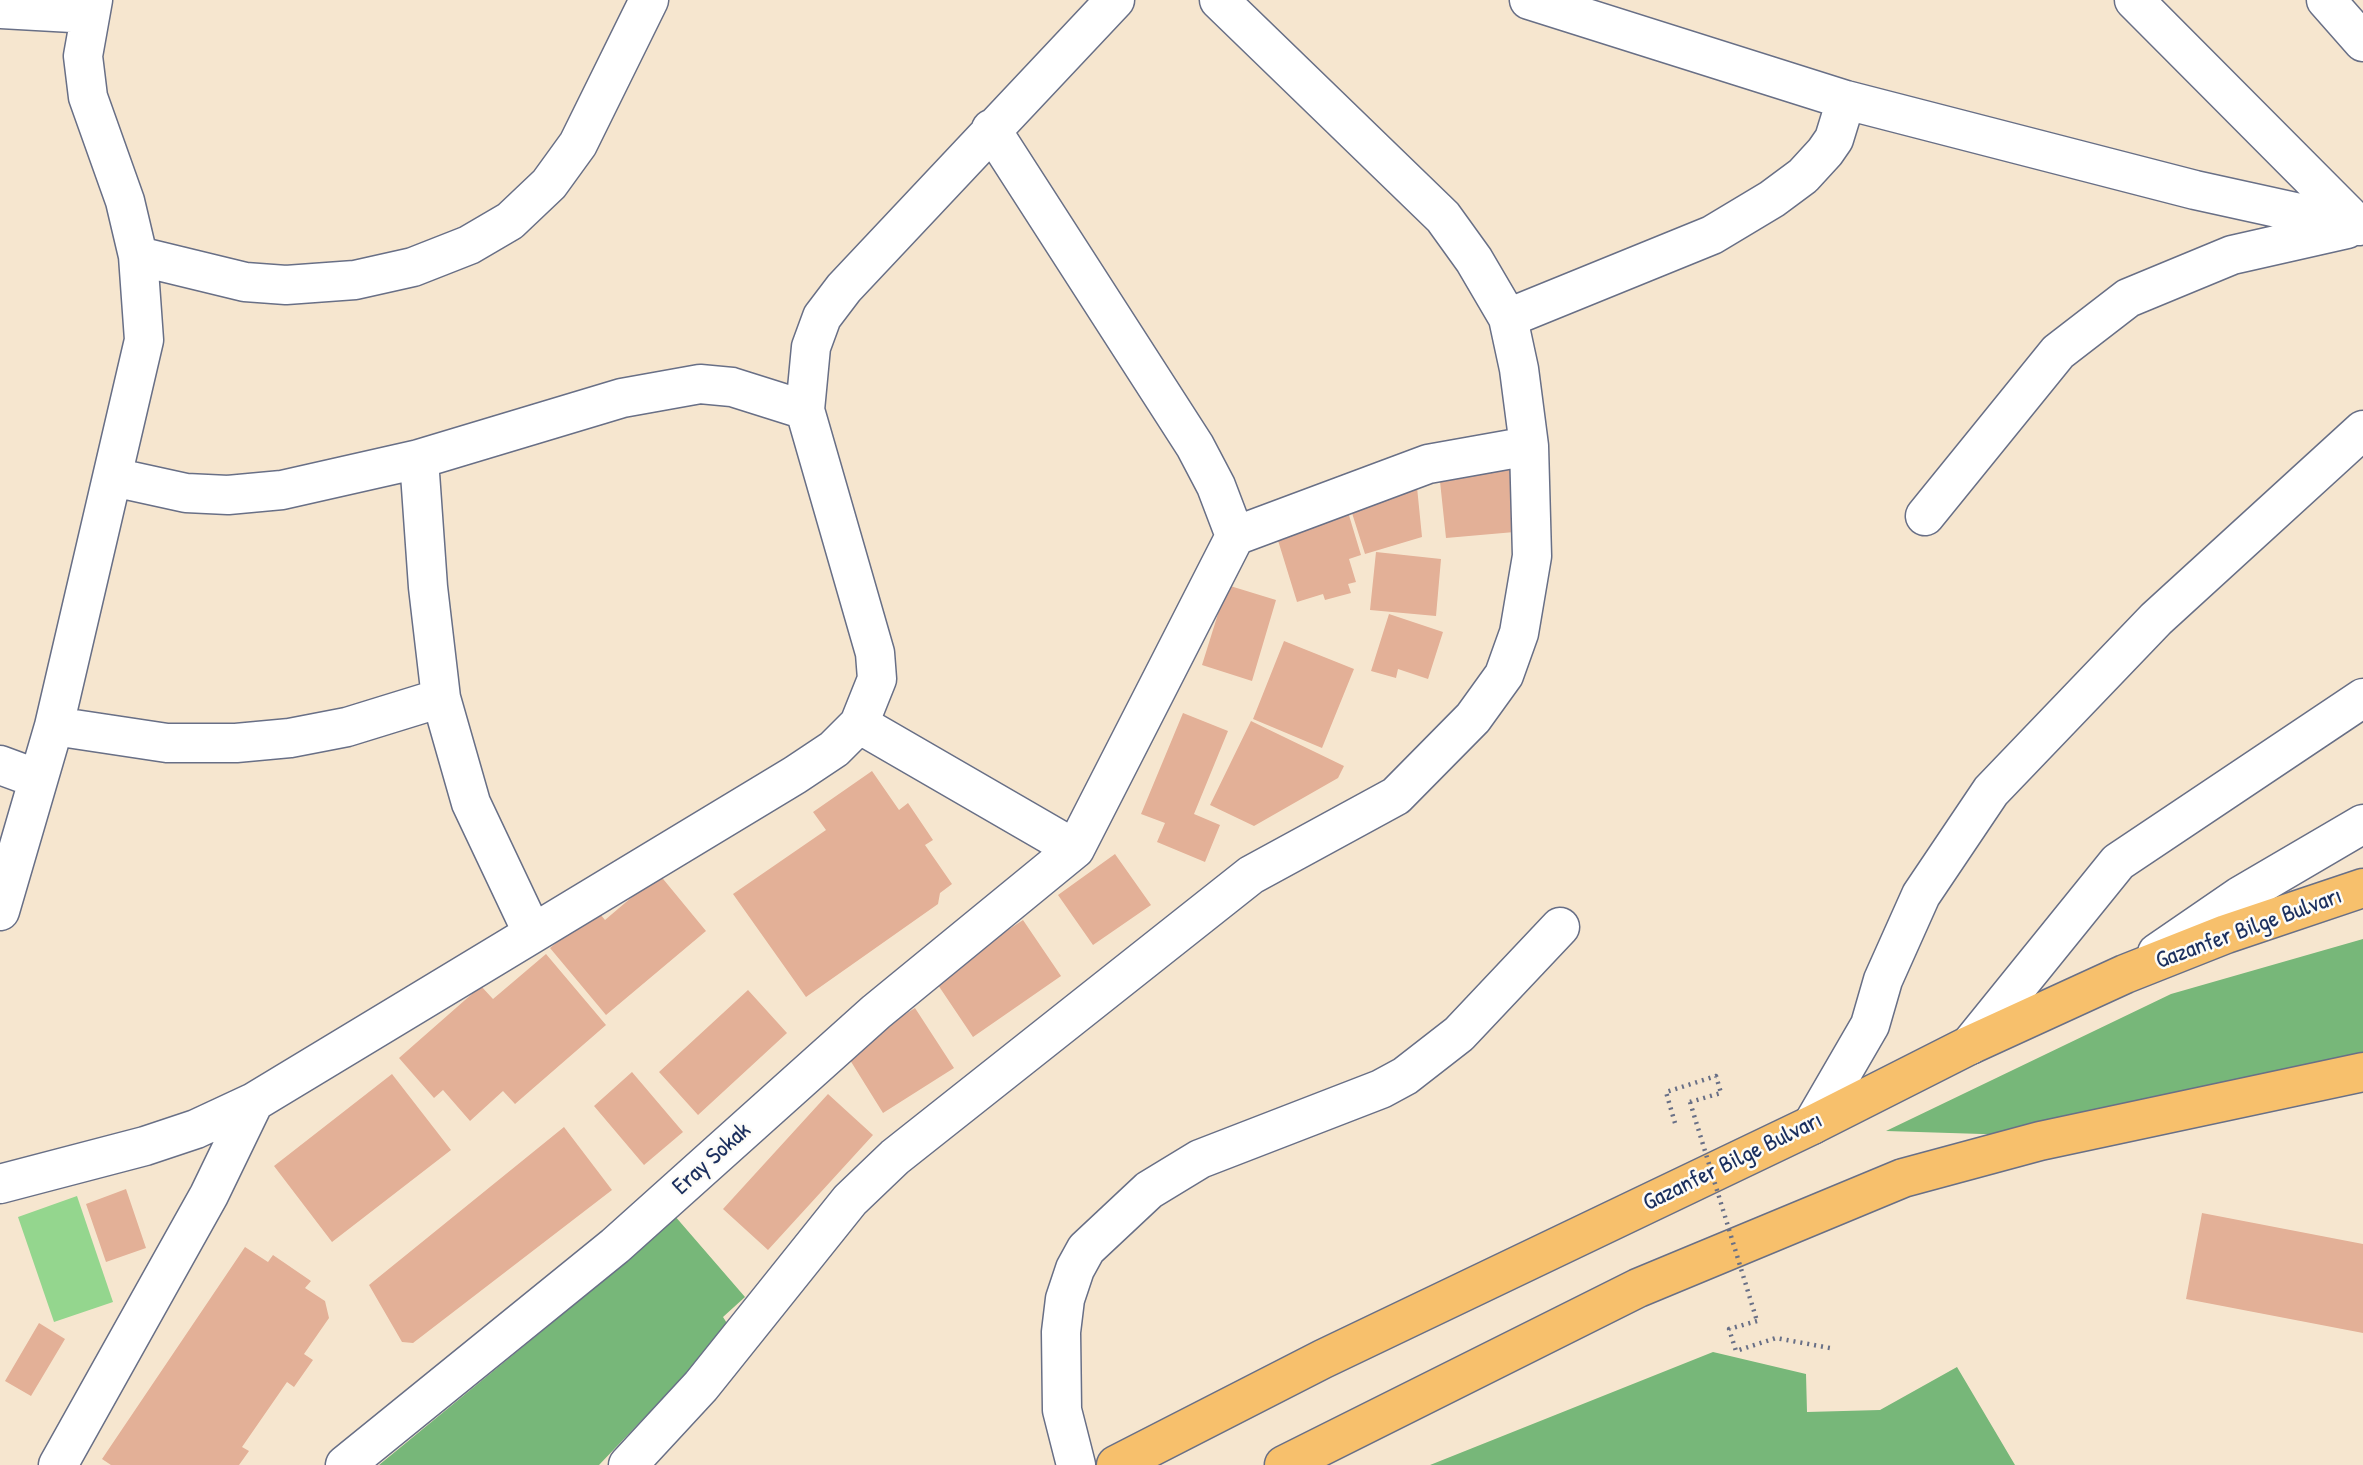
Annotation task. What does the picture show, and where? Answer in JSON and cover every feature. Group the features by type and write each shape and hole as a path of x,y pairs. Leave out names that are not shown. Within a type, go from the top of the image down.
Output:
{"main road":[{"name":"Gazanfer Bilge Bulvarı","path":"1116,1465 1452,1296 1812,1125 1970,1045 2125,974 2226,934 2363,888"},
{"path":"1284,1465 1638,1288 1903,1178 2040,1141 2363,1072"}],"street":[{"path":"138,256 245,282 286,285 355,281 413,267 469,245 510,221 549,184 578,144 649,0"},
{"path":"0,1184 145,1146 196,1129 254,1102 795,775 834,749 859,724 877,679 876,653 805,410 811,347 822,317 844,288 1115,0"},
{"path":"628,1465 701,1386 850,1200 895,1157 1251,875 1396,796 1474,718 1504,675 1519,634 1532,556 1529,446 1519,369 1508,318 1474,260 1443,217 1219,0"},
{"path":"1529,0 1846,100 2194,190 2361,226"},
{"path":"2134,0 2361,226"},
{"path":"2326,0 2363,42"},
{"path":"0,9 91,7 83,56 88,97 124,201 138,256 144,340 54,726 0,911"},
{"path":"1508,318 1712,235 1772,199 1803,176 1825,152 1834,139 1846,100"},
{"path":"991,129 1195,446 1216,486 1235,536"},
{"path":"1925,516 2059,352 2127,298 2232,255 2361,226"},
{"path":"113,477 186,493 228,495 282,489 419,459 622,398 700,384 732,387 805,410"},
{"path":"1812,1125 1870,1025 1884,980 1921,895 1992,791 2156,619 2363,430"},
{"path":"859,724 1075,849 1235,536 1428,464 1529,446"},
{"path":"419,459 428,587 441,698 471,803 532,932"},
{"path":"54,726 167,743 236,743 290,738 347,727 441,698"},
{"path":"1970,1045 2118,862 2363,698"},
{"path":"0,765 38,779"},
{"path":"2125,974 2240,896 2363,824"},
{"name":"Eray Sokak","path":"345,1465 615,1246 876,1012 1075,849"},
{"path":"1076,1465 1062,1410 1061,1332 1065,1298 1075,1269 1086,1250 1149,1190 1200,1159 1381,1089 1405,1076 1459,1034 1560,927"},
{"path":"58,1465 209,1195 254,1102"}],"path":[{"path":"1675,1123 1666,1092 1716,1076 1721,1093 1690,1102 1757,1321 1729,1329 1736,1351 1776,1338 1829,1348"}],"green space":[{"path":"2363,939 2363,1059 2014,1135 1886,1131 2171,994"},
{"path":"77,1196 113,1302 54,1322 18,1217"},
{"path":"674,1215 745,1297 723,1317 730,1328 599,1465 379,1465 547,1327"},
{"path":"1713,1352 1806,1374 1807,1412 1880,1410 1957,1367 2015,1465 1430,1465"}],"building":[{"path":"1519,464 1526,531 1446,538 1439,472"},
{"path":"1417,487 1422,537 1365,554 1351,510"},
{"path":"1348,512 1361,555 1349,559 1356,582 1348,584 1351,593 1325,600 1323,594 1297,602 1276,534"},
{"path":"1376,552 1441,559 1436,616 1370,610"},
{"path":"1227,585 1276,600 1252,681 1202,665"},
{"path":"1389,614 1443,632 1428,679 1398,669 1396,678 1371,671"},
{"path":"1284,641 1354,669 1322,748 1253,719"},
{"path":"1183,713 1228,731 1194,814 1220,825 1205,862 1157,842 1165,823 1141,814"},
{"path":"1251,721 1344,766 1338,778 1254,826 1210,805"},
{"path":"872,771 899,810 908,803 933,840 925,845 952,884 940,893 938,904 806,997 733,894 826,830 813,812"},
{"path":"1115,854 1151,905 1093,945 1058,895"},
{"path":"659,874 706,931 606,1015 550,948 596,909 605,920"},
{"path":"1023,920 1061,976 973,1037 934,979"},
{"path":"546,954 606,1025 515,1104 503,1091 470,1121 443,1090 434,1098 399,1058 481,986 493,999"},
{"path":"748,990 787,1033 698,1115 659,1072"},
{"path":"915,1008 954,1068 883,1113 845,1052"},
{"path":"632,1072 683,1132 644,1165 594,1106"},
{"path":"392,1074 451,1150 332,1242 274,1166"},
{"path":"828,1094 873,1135 768,1250 723,1209"},
{"path":"564,1127 612,1190 413,1343 402,1342 369,1285"},
{"path":"126,1189 146,1248 106,1262 86,1204"},
{"path":"2202,1213 2363,1244 2363,1333 2186,1299"},
{"path":"245,1247 268,1262 273,1255 311,1281 305,1288 325,1301 329,1318 304,1354 313,1360 294,1387 287,1382 242,1447 249,1451 239,1465 111,1465 102,1459"},
{"path":"39,1323 65,1339 31,1396 5,1381"}]}
